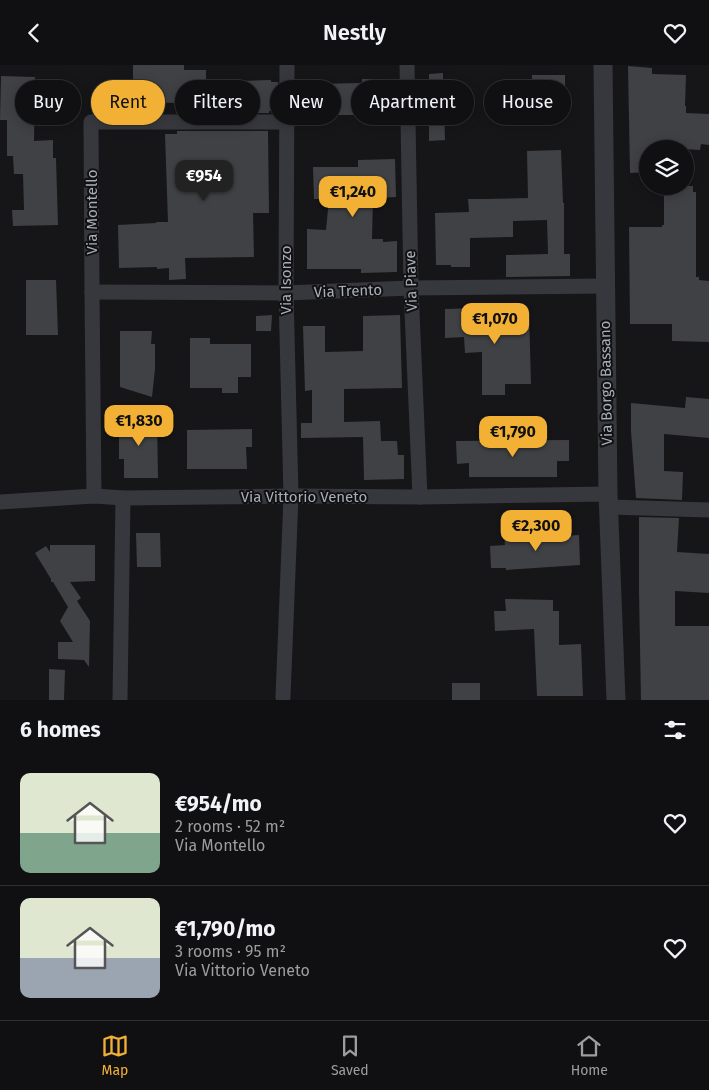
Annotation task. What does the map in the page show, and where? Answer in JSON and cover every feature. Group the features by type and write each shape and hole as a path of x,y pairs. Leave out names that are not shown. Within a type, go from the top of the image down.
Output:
{"street":[{"name":"Via Isonzo","path":"287,65 287,80"},
{"name":"Via Piave","path":"407,65 411,288 420,497"},
{"name":"Via Borgo Bassano","path":"602,65 608,501 616,700"},
{"name":"Via Montello","path":"94,496 91,122 270,122"},
{"name":"Via Isonzo","path":"283,697 291,496 286,293 286,125"},
{"name":"Via Trento","path":"92,292 286,293 411,288 605,286"},
{"name":"Via Vittorio Veneto","path":"0,503 94,496 123,498 420,497 608,501 709,510"},
{"path":"120,700 123,498"}],"building":[{"path":"133,65 184,65 184,70 206,70 206,80 175,80 175,103 165,103 165,80 133,80"},
{"path":"628,66 652,68 652,74 686,75 686,113 709,114 709,145 701,144 700,150 694,150 694,140 639,140 639,172 630,173"},
{"path":"443,73 443,80 429,80 429,74"},
{"path":"532,75 565,75 565,80 532,80"},
{"path":"1,76 35,77 35,80 15,80 15,125 34,125 34,141 53,140 53,158 56,158 58,225 13,226 12,210 24,210 23,174 14,174 13,156 7,156 7,120 0,120"},
{"path":"362,79 383,79 383,80"},
{"path":"260,80 270,80 269,113 260,113"},
{"path":"341,83 351,83 351,115 341,115"},
{"path":"429,125 445,125 445,140 429,141"},
{"path":"177,131 268,131 269,213 253,213 254,257 185,258 186,279 169,280 169,268 119,268 118,225 168,222 165,134 177,134"},
{"path":"561,150 564,254 570,254 570,276 506,277 506,255 548,254 547,220 513,221 513,237 470,238 470,267 436,265 435,213 469,212 468,199 528,198 527,151"},
{"path":"395,159 396,197 373,198 372,239 383,239 383,242 397,241 397,272 361,273 361,269 307,269 307,229 326,230 329,199 314,199 313,167 358,167 358,160"},
{"path":"694,192 696,192 696,277 699,277 699,280 709,281 709,342 672,341 672,324 630,324 629,227 662,227 664,225 664,195 694,195"},
{"path":"26,280 56,280 58,335 26,335"},
{"path":"479,308 479,312 529,311 531,384 505,384 505,395 482,395 482,352 465,353 464,337 445,338 445,309"},
{"path":"272,315 271,331 256,331 256,316"},
{"path":"400,315 402,388 344,389 344,422 380,421 381,441 397,441 398,455 404,455 404,479 364,480 363,437 301,438 301,423 312,423 312,390 305,391 303,326 325,326 325,352 363,351 363,316"},
{"path":"120,331 152,331 151,344 155,344 155,369 152,397 120,387"},
{"path":"190,338 210,338 210,344 251,344 251,377 238,377 238,393 222,393 222,388 190,388"},
{"path":"686,397 709,399 709,438 664,434 664,471 683,472 682,500 636,498 631,403 685,408"},
{"path":"157,418 158,478 124,478 124,459 119,459 119,419"},
{"path":"252,429 252,447 246,447 247,469 187,469 187,430"},
{"path":"569,440 569,461 557,461 557,477 469,477 469,463 457,464 456,441"},
{"path":"639,517 679,518 677,552 709,554 709,593 675,591 675,626 709,626 709,700 641,700"},
{"path":"136,533 160,533 161,567 137,567"},
{"path":"565,533 565,536 579,535 580,565 506,570 506,568 491,568 490,546 505,545 504,536"},
{"path":"50,545 95,545 95,581 70,582 81,598 77,601 90,621 89,667 84,660 58,659 58,642 73,642 60,621 68,607 35,553 46,546 50,552"},
{"path":"505,599 553,600 553,611 559,611 559,645 581,644 583,696 537,696 534,629 495,631 494,611 506,611"},
{"path":"49,669 65,670 64,700 49,700"},
{"path":"452,683 480,683 480,700 452,700"}]}
